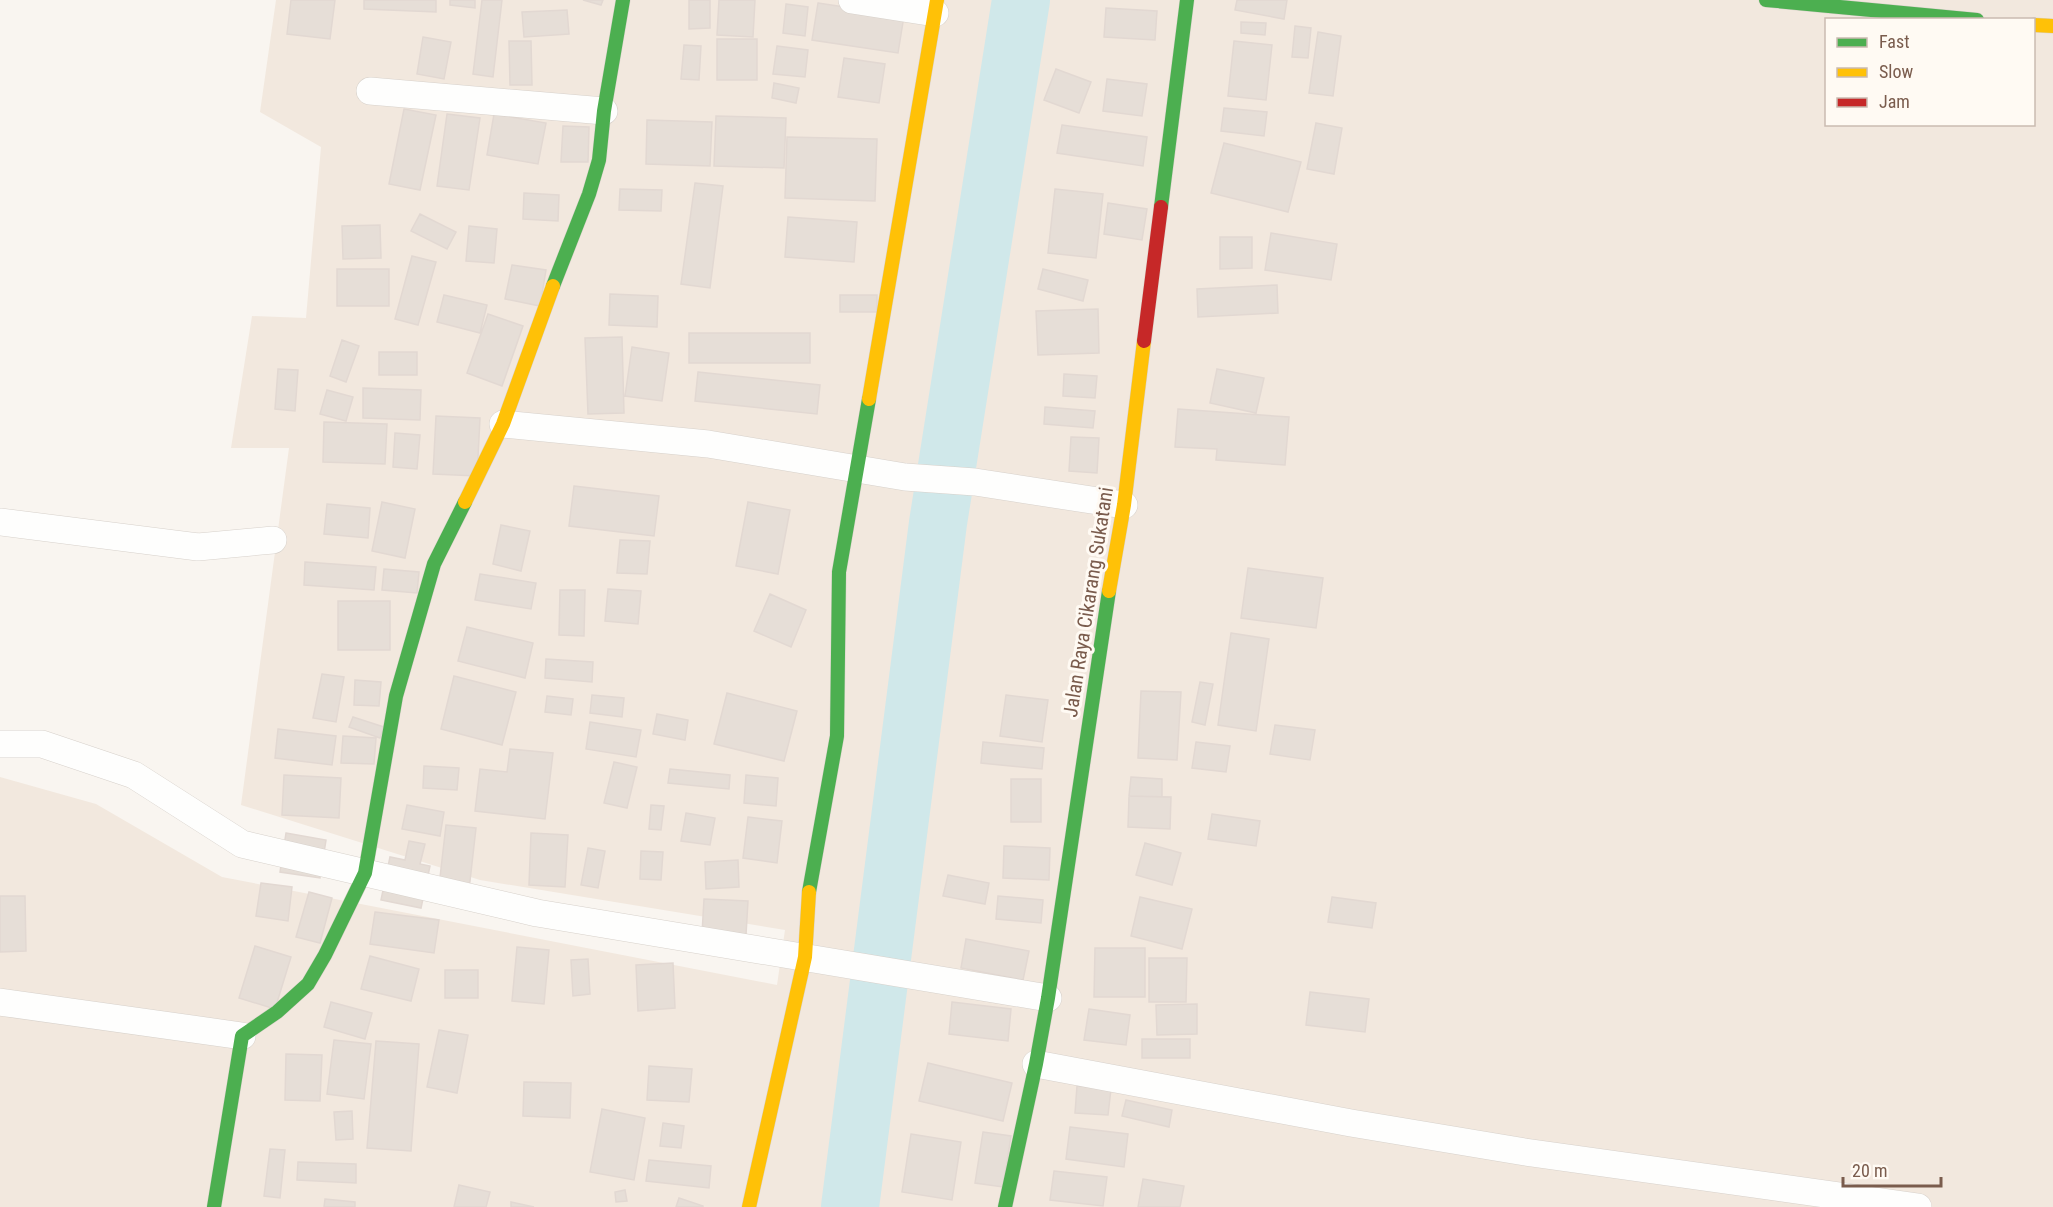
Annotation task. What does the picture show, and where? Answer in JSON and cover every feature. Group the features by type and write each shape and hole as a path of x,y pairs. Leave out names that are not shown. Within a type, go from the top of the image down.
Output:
{"street":[{"path":"0,1002 242,1036 277,1012 308,984 325,955 364,873 396,696 435,564 503,424 589,194 599,160 604,111 622,0"},
{"path":"749,1207 810,958 809,890 837,736 839,572 936,7 852,0"},
{"name":"Jalan Raya Cikarang Sukatani","path":"1005,1207 1048,998 1105,611 1124,505 1187,0"},
{"path":"1766,0 1956,18"},
{"path":"2035,25 2053,26"},
{"path":"370,91 604,111"},
{"path":"503,424 708,444 905,477 975,482 1124,505"},
{"path":"0,522 198,547 273,540"},
{"path":"0,744 42,744 134,775 242,844 537,913 1048,998"},
{"path":"214,1207 242,1036"},
{"path":"1036,1064 1351,1124 1525,1152 1918,1207"}],"shaded area":[{"path":"276,0 2053,0 2053,1207 0,1207 0,777 96,804 222,877 777,985 785,930 480,880 241,805 289,448 231,448 252,316 306,318 321,147 260,112"}],"building":[{"path":"291,0 335,0 330,39 287,34"},
{"path":"364,0 436,0 436,12 364,9"},
{"path":"450,0 475,0 475,8 450,5"},
{"path":"482,0 502,0 493,77 473,74"},
{"path":"583,0 603,0 601,5"},
{"path":"689,0 710,0 710,28 689,29"},
{"path":"719,0 755,0 753,37 717,35"},
{"path":"1237,0 1287,0 1284,19 1235,10"},
{"path":"818,3 904,16 898,53 812,40"},
{"path":"786,4 808,7 805,36 783,33"},
{"path":"1106,8 1157,11 1155,40 1104,37"},
{"path":"567,10 569,34 524,37 522,12"},
{"path":"1241,22 1266,23 1265,35 1241,33"},
{"path":"1295,26 1311,28 1308,58 1292,57"},
{"path":"1318,32 1341,36 1333,96 1309,93"},
{"path":"423,37 451,42 444,79 417,74"},
{"path":"717,39 757,39 757,80 717,80"},
{"path":"509,41 531,41 532,85 510,85"},
{"path":"1234,41 1272,45 1266,100 1228,96"},
{"path":"684,45 701,46 699,80 681,79"},
{"path":"777,46 808,50 805,77 773,74"},
{"path":"844,58 885,64 879,103 838,97"},
{"path":"1056,69 1091,82 1079,113 1044,100"},
{"path":"1107,79 1147,84 1142,116 1103,111"},
{"path":"774,83 799,88 796,103 772,98"},
{"path":"1224,108 1267,112 1264,136 1221,131"},
{"path":"404,109 436,115 420,190 389,184"},
{"path":"447,114 480,118 469,190 437,186"},
{"path":"494,114 546,123 538,164 487,155"},
{"path":"716,116 786,118 784,168 714,166"},
{"path":"647,120 712,122 710,166 646,164"},
{"path":"1316,123 1342,128 1334,174 1307,169"},
{"path":"1062,125 1147,137 1143,166 1057,153"},
{"path":"563,126 589,127 588,162 561,162"},
{"path":"787,137 877,139 875,201 785,198"},
{"path":"1224,143 1301,162 1288,212 1211,193"},
{"path":"695,183 723,186 710,288 681,284"},
{"path":"620,189 662,190 661,211 619,210"},
{"path":"1055,189 1103,194 1096,258 1048,253"},
{"path":"524,193 559,195 558,221 523,219"},
{"path":"1108,203 1147,209 1142,240 1104,234"},
{"path":"420,214 456,232 447,249 411,231"},
{"path":"788,217 857,222 854,262 785,257"},
{"path":"380,225 381,258 343,259 342,226"},
{"path":"469,226 497,229 494,263 466,261"},
{"path":"1271,233 1337,244 1331,280 1265,270"},
{"path":"1220,237 1252,237 1252,268 1220,269"},
{"path":"412,256 436,262 418,325 395,319"},
{"path":"512,265 546,270 540,306 505,299"},
{"path":"337,269 389,269 389,306 337,306"},
{"path":"1043,269 1088,280 1083,301 1038,289"},
{"path":"1277,285 1278,313 1198,317 1197,289"},
{"path":"610,294 658,296 657,327 609,325"},
{"path":"444,295 487,305 480,333 437,322"},
{"path":"840,295 877,295 877,312 840,312"},
{"path":"1098,309 1099,353 1038,355 1036,311"},
{"path":"488,314 523,326 502,386 467,373"},
{"path":"689,333 810,333 810,363 689,363"},
{"path":"622,337 624,413 588,414 585,338"},
{"path":"342,340 359,346 346,382 330,376"},
{"path":"632,347 669,353 662,401 625,396"},
{"path":"379,352 417,352 417,375 379,375"},
{"path":"278,369 298,370 295,411 275,409"},
{"path":"1217,369 1264,378 1256,413 1210,403"},
{"path":"698,372 820,385 817,414 695,401"},
{"path":"1064,374 1097,376 1095,398 1063,396"},
{"path":"363,388 421,390 420,420 363,418"},
{"path":"327,390 353,397 346,421 320,414"},
{"path":"1045,407 1095,411 1093,428 1044,424"},
{"path":"1178,409 1289,417 1285,465 1216,460 1217,449 1175,447"},
{"path":"436,416 480,418 477,476 433,474"},
{"path":"324,422 387,424 385,464 323,462"},
{"path":"395,433 420,435 417,469 393,467"},
{"path":"1071,437 1099,438 1097,473 1069,471"},
{"path":"574,486 659,496 654,536 569,526"},
{"path":"382,502 415,509 405,558 372,551"},
{"path":"748,502 790,510 778,574 736,566"},
{"path":"327,504 370,508 368,538 324,534"},
{"path":"501,525 530,531 521,571 493,564"},
{"path":"620,540 650,541 647,574 617,573"},
{"path":"305,562 376,567 374,590 304,585"},
{"path":"1248,568 1323,578 1316,628 1241,618"},
{"path":"384,569 419,572 417,593 382,590"},
{"path":"480,574 536,583 531,609 475,600"},
{"path":"608,589 641,591 638,624 605,621"},
{"path":"560,590 585,590 584,636 559,635"},
{"path":"770,594 806,610 791,647 754,631"},
{"path":"338,601 390,601 390,650 338,650"},
{"path":"467,627 533,643 525,678 458,661"},
{"path":"1231,633 1269,639 1256,731 1218,725"},
{"path":"546,659 593,662 592,682 545,678"},
{"path":"322,674 344,677 336,722 313,718"},
{"path":"454,676 516,692 502,745 441,729"},
{"path":"355,680 381,682 379,706 354,705"},
{"path":"1200,682 1213,684 1205,725 1192,722"},
{"path":"1141,691 1181,692 1177,760 1138,758"},
{"path":"727,693 797,711 784,761 714,744"},
{"path":"592,695 624,698 622,717 590,713"},
{"path":"1006,695 1048,700 1042,742 1000,736"},
{"path":"547,696 573,699 571,715 545,712"},
{"path":"657,714 688,720 685,740 653,734"},
{"path":"353,717 384,727 380,738 349,727"},
{"path":"590,722 641,730 636,757 586,749"},
{"path":"1275,725 1315,730 1310,760 1270,754"},
{"path":"278,729 336,736 332,765 275,758"},
{"path":"343,736 376,738 374,764 341,763"},
{"path":"983,742 1044,748 1042,769 981,763"},
{"path":"1196,742 1230,746 1226,772 1192,768"},
{"path":"510,749 553,753 545,819 475,811 480,769 507,772"},
{"path":"614,762 637,767 627,808 604,803"},
{"path":"424,766 459,768 457,790 423,788"},
{"path":"670,769 730,775 729,789 668,783"},
{"path":"284,775 341,778 339,818 282,815"},
{"path":"746,775 778,778 776,806 744,803"},
{"path":"1131,777 1162,779 1162,797 1129,796"},
{"path":"1011,779 1041,779 1041,822 1011,822"},
{"path":"1129,796 1171,797 1170,829 1128,827"},
{"path":"407,805 444,812 440,836 402,829"},
{"path":"651,805 664,806 661,830 649,829"},
{"path":"686,813 715,818 710,845 681,841"},
{"path":"1212,814 1260,821 1256,846 1208,839"},
{"path":"748,817 782,821 777,863 743,858"},
{"path":"446,825 476,828 469,890 439,886"},
{"path":"286,833 326,840 320,878 280,872"},
{"path":"531,833 568,835 565,887 529,885"},
{"path":"409,841 425,844 420,864 430,866 421,908 381,900 390,857 405,860"},
{"path":"1145,843 1181,853 1172,885 1136,875"},
{"path":"1004,846 1050,848 1049,880 1003,878"},
{"path":"588,848 605,851 598,888 581,885"},
{"path":"641,851 663,852 661,880 640,879"},
{"path":"738,860 739,887 706,889 705,862"},
{"path":"948,875 989,883 985,904 943,896"},
{"path":"261,883 292,887 288,921 256,916"},
{"path":"309,892 332,898 320,943 296,937"},
{"path":"0,896 25,896 26,951 0,952"},
{"path":"998,896 1043,900 1041,923 996,919"},
{"path":"1140,897 1192,909 1182,949 1131,936"},
{"path":"1332,897 1376,903 1372,928 1328,922"},
{"path":"704,899 748,901 746,935 702,934"},
{"path":"375,912 439,920 434,953 370,944"},
{"path":"966,939 1029,951 1023,980 961,968"},
{"path":"255,946 291,957 275,1009 239,998"},
{"path":"517,947 549,950 544,1004 512,1001"},
{"path":"1095,948 1145,948 1145,997 1094,997"},
{"path":"370,956 419,969 411,1001 361,989"},
{"path":"1149,958 1187,958 1186,1002 1149,1002"},
{"path":"588,959 590,994 573,996 571,960"},
{"path":"673,963 675,1008 638,1011 636,965"},
{"path":"445,970 478,970 478,998 445,998"},
{"path":"1310,992 1369,999 1365,1032 1306,1025"},
{"path":"331,1002 372,1013 365,1039 324,1027"},
{"path":"952,1002 1011,1009 1008,1041 949,1034"},
{"path":"1197,1004 1197,1034 1157,1035 1156,1005"},
{"path":"1089,1009 1130,1015 1126,1045 1084,1040"},
{"path":"439,1030 468,1035 457,1093 427,1087"},
{"path":"1142,1039 1190,1039 1190,1058 1142,1058"},
{"path":"334,1040 371,1044 364,1099 327,1094"},
{"path":"376,1041 419,1044 411,1151 367,1148"},
{"path":"286,1054 322,1055 320,1101 285,1100"},
{"path":"928,1063 1012,1083 1003,1121 919,1101"},
{"path":"649,1066 692,1069 689,1102 647,1100"},
{"path":"524,1082 571,1083 570,1118 523,1116"},
{"path":"1077,1086 1111,1089 1108,1115 1075,1113"},
{"path":"1126,1100 1172,1110 1169,1127 1122,1116"},
{"path":"602,1109 645,1118 634,1180 590,1172"},
{"path":"352,1111 353,1139 336,1140 334,1112"},
{"path":"663,1123 684,1126 681,1148 660,1146"},
{"path":"1070,1127 1128,1134 1124,1167 1066,1159"},
{"path":"983,1132 1011,1136 1003,1187 975,1183"},
{"path":"911,1134 961,1142 952,1200 902,1192"},
{"path":"270,1149 285,1150 280,1198 264,1196"},
{"path":"649,1160 711,1166 709,1188 646,1181"},
{"path":"298,1162 356,1164 356,1183 297,1180"},
{"path":"1054,1171 1107,1177 1103,1206 1050,1200"},
{"path":"1143,1179 1184,1186 1180,1207 1138,1207"},
{"path":"459,1185 490,1192 486,1207 454,1207"},
{"path":"625,1190 627,1201 616,1202 615,1192"},
{"path":"679,1198 703,1206 703,1207 676,1207"},
{"path":"325,1199 355,1202 355,1207 324,1207"},
{"path":"511,1202 534,1207 511,1207"}],"waterway":[{"path":"850,1207 938,523 1021,0"}],"traffic: fast":[{"path":"553,286 589,194 599,160 604,111 623,0"},
{"path":"1161,207 1187,0"},
{"path":"1766,0 1956,18"},
{"path":"809,892 837,736 839,572 869,399"},
{"path":"214,1207 242,1036 277,1012 308,984 325,955 365,873 396,696 434,564 465,502"},
{"path":"1005,1207 1048,998 1109,591"}],"traffic: slow":[{"path":"869,399 937,0"},
{"path":"2035,25 2053,26"},
{"path":"465,502 503,424 553,286"},
{"path":"1109,591 1124,505 1144,341"},
{"path":"749,1207 805,957 809,892"}],"traffic: jam":[{"path":"1144,341 1161,207"}]}
